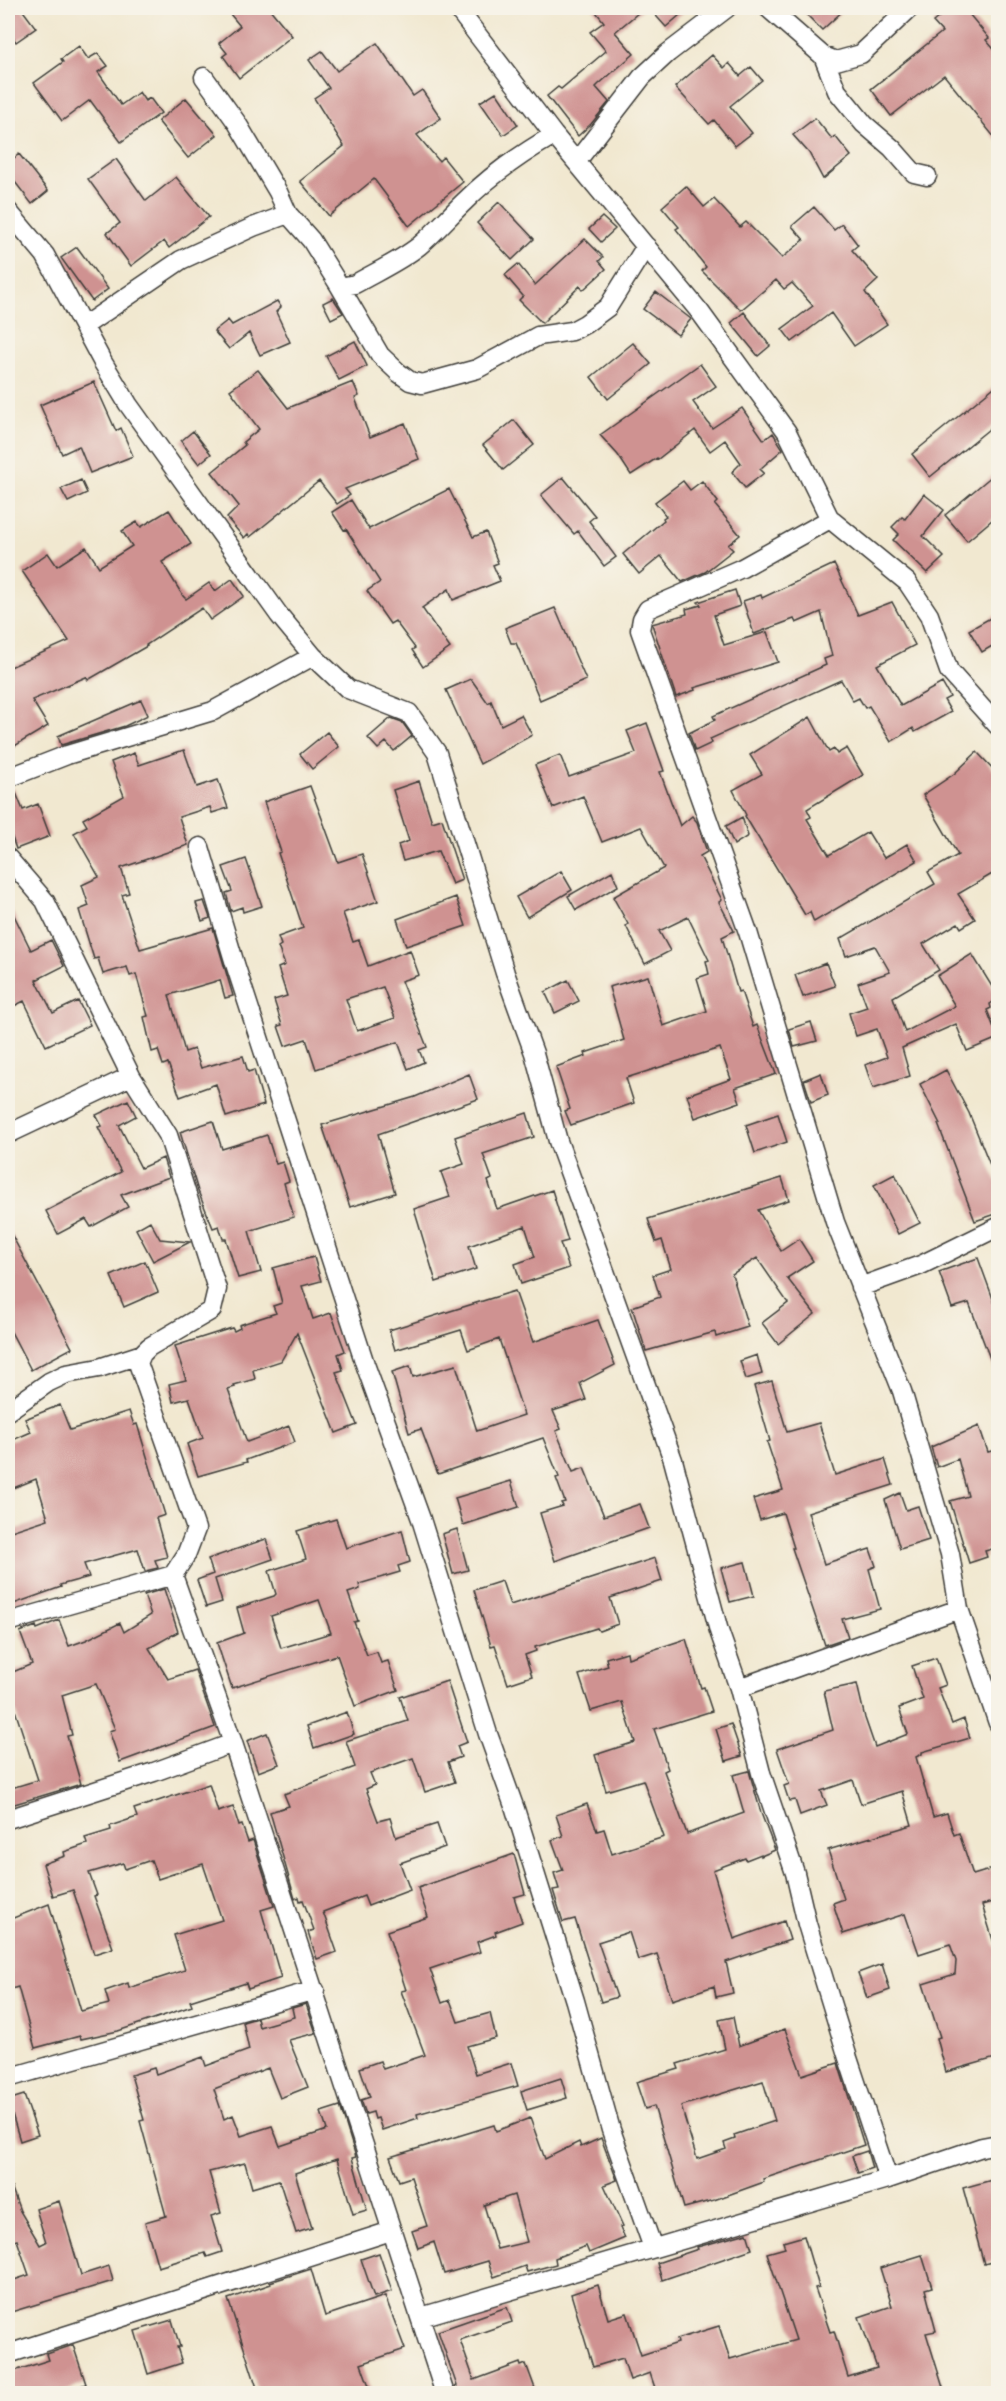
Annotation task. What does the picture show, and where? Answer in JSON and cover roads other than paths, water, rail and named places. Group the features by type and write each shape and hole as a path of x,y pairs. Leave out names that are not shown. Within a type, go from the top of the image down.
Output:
{"street":[{"path":"457,8 554,135 700,312 787,432 830,519 907,582 930,615 949,671 999,726"},
{"path":"577,161 642,77 668,52 727,8"},
{"path":"768,8 823,56 836,61 861,54 909,8"},
{"path":"823,56 837,91 864,124 892,148 914,173 927,176"},
{"path":"204,77 237,123 278,192 288,214 311,240 380,355 410,381 422,384 477,369 538,336 572,331 585,324 608,307 646,246"},
{"path":"339,285 356,284 417,247 444,224 463,202 496,172 519,155 554,135"},
{"path":"8,212 45,255 102,361 134,412 279,615 313,656 348,689 409,713 437,753 505,974 534,1053 558,1141 673,1460 719,1631 739,1688 761,1773 795,1873 807,1924 888,2179"},
{"path":"84,326 181,260 253,227 288,214"},
{"path":"830,519 742,568 648,609 642,619 640,630 748,932 835,1222 902,1391 950,1554 959,1609 999,1723"},
{"path":"8,778 67,755 213,711 313,656"},
{"path":"200,847 290,1135 365,1364 420,1519 488,1734 515,1809 611,2130 653,2248"},
{"path":"8,1622 173,1575 186,1555 196,1529 138,1363 142,1354 149,1347 212,1310 218,1289 168,1136 131,1076 45,901 10,865"},
{"path":"8,1134 131,1076"},
{"path":"861,1287 921,1265 999,1227"},
{"path":"8,1411 49,1382 66,1374 99,1368 142,1354"},
{"path":"173,1575 233,1743 445,2394"},
{"path":"739,1688 959,1609"},
{"path":"8,1819 154,1772 233,1743"},
{"path":"8,2078 315,1990"},
{"path":"421,2317 888,2179 982,2147 999,2144"},
{"path":"8,2354 391,2231"}]}
